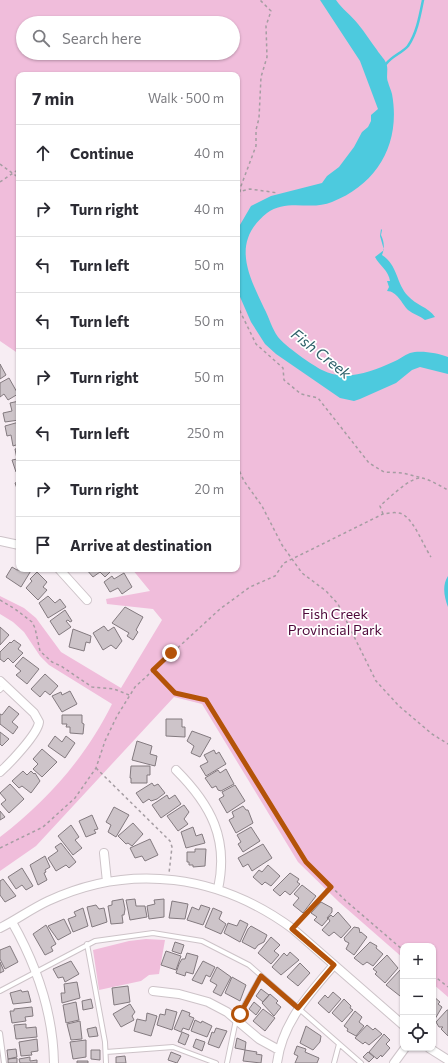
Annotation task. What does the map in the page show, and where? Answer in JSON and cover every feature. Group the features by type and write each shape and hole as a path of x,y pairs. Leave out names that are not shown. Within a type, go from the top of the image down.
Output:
{"street":[{"path":"0,541 16,544"},
{"path":"63,572 87,600"},
{"path":"0,772 11,762 39,725 34,713 2,686"},
{"path":"176,770 190,784 200,798 218,831 222,855 218,889"},
{"path":"104,853 107,882"},
{"path":"0,928 47,901 75,890 107,882 135,879 168,879 218,889 262,909 292,929 400,1022"},
{"path":"12,922 37,971 49,1013 54,1063"},
{"path":"277,1063 279,1050 289,1023 298,1008 334,965"},
{"path":"153,991 179,994 201,1000 219,1008 252,1034 279,1050"},
{"path":"394,1063 403,1051"},
{"path":"434,1051 448,1060"}],"lane":[{"path":"0,991 87,944 116,938 160,934 202,941 241,959 361,1063"},
{"path":"87,944 106,1052 106,1063"},
{"path":"226,1063 236,1020 261,976"},
{"path":"0,1034 4,1063"},
{"path":"334,1063 339,1044"},
{"path":"106,1052 173,1047 216,1063"}],"path":[{"path":"240,191 256,146 261,77 267,57 266,26 271,12 260,0"},
{"path":"0,164 16,176"},
{"path":"0,182 16,170"},
{"path":"240,191 250,189 278,193"},
{"path":"240,311 256,344 283,368 284,380 301,394 316,397 320,400 369,463 381,471 403,473 422,478 448,490"},
{"path":"240,472 244,481 262,506 291,558 302,573 326,591 338,604 376,681 383,690 415,720 448,744"},
{"path":"382,514 380,506 406,484 422,478"},
{"path":"0,848 27,835 48,822 75,798 96,768 105,741 129,695 153,670 220,609 250,587 275,576 284,563 291,558 382,514 393,512 403,515 412,524 431,557"},
{"path":"0,600 32,622 35,628 40,651 52,662 61,666 92,687 114,689 129,695"},
{"path":"153,670 175,693 206,700 306,862 331,887 400,947"},
{"path":"96,768 170,841 172,851 168,879"},
{"path":"292,929 331,887"},
{"path":"436,977 448,987"}],"green space":[{"name":"Fish Creek Provincial Park","path":"0,0 448,0 448,997 436,987 436,943 400,943 400,955 339,902 298,862 202,704 174,697 36,846 0,871 0,837 34,808 64,777 90,742 112,704 49,665 40,656 24,632 13,622 0,614 0,596 24,608 36,618 61,652 121,688 162,620 153,609 107,604 106,599 150,591 134,572 240,572 240,72 16,72 16,352 0,341"},
{"path":"146,939 165,940 159,974 149,975 141,981 99,990 93,950 129,941"}],"water":[{"path":"320,0 336,0 361,27 386,64 387,80 392,94 394,112 393,129 389,145 383,160 374,173 348,194 332,202 324,204 283,206 267,213 256,224 249,235 246,247 248,271 276,334 286,345 322,370 331,374 340,375 358,374 385,366 414,352 429,352 448,357 448,374 420,367 412,370 396,383 354,401 340,398 276,354 265,344 251,322 240,297 240,225 251,206 271,196 322,183 327,176 339,167 354,147 362,132 368,127 371,121 371,115 378,109 360,61"},
{"path":"381,229 381,235 384,249 380,236"},
{"path":"383,250 382,255 391,264 404,291 411,299 435,317 425,320 408,310 394,293 387,291 389,287 387,281 390,281 389,277 375,257"},
{"path":"448,576 448,607 444,591"}],"building":[{"path":"0,364 6,375 0,379"},
{"path":"9,378 16,390 16,395 8,400 4,394 0,397 0,383"},
{"path":"16,402 16,420 5,422 3,413 12,411 10,403"},
{"path":"16,423 16,445 13,446 11,435 7,436 5,426"},
{"path":"16,459 16,472 12,460"},
{"path":"12,567 16,569 16,572 30,572 21,587 6,577"},
{"path":"37,572 47,582 43,587 47,590 38,600 26,588 32,581 30,579"},
{"path":"89,572 100,572 93,577"},
{"path":"100,572 110,572 105,577"},
{"path":"124,573 132,587 122,594 118,588 110,592 104,582 112,576 114,579"},
{"path":"48,596 55,603 60,599 66,607 48,618 39,603"},
{"path":"125,607 143,617 136,630 138,632 133,640 127,636 129,633 112,623"},
{"path":"65,610 72,621 66,621 71,627 59,635 50,621"},
{"path":"104,626 108,631 114,627 122,641 116,649 111,645 103,650 93,633"},
{"path":"0,627 9,635 0,645"},
{"path":"73,629 91,636 90,643 86,642 84,651 69,647"},
{"path":"14,640 21,645 18,649 23,653 13,663 8,658 4,662 0,659 0,652"},
{"path":"23,657 39,669 27,684 16,675 21,671 15,666"},
{"path":"45,674 58,686 50,695 45,691 40,697 31,689"},
{"path":"70,691 77,704 62,712 52,696 61,692 62,695"},
{"path":"9,706 19,714 12,722 18,727 13,734 0,724 0,714 2,715"},
{"path":"62,715 82,715 82,723 84,724 83,734 70,733 70,727 66,727 67,724 62,724"},
{"path":"166,719 182,719 182,727 185,727 185,737 166,736"},
{"path":"192,731 211,738 200,757 191,753 194,746 187,741"},
{"path":"0,732 9,739 2,746 0,744"},
{"path":"55,736 62,742 66,736 75,743 65,758 48,746"},
{"path":"137,741 152,746 150,754 157,756 155,766 132,760"},
{"path":"42,749 57,762 42,777 33,769 38,764 33,759"},
{"path":"214,750 216,754 219,752 226,764 206,776 200,766 208,762 204,755"},
{"path":"131,766 150,766 150,775 147,775 147,783 131,783"},
{"path":"226,769 234,784 221,791 218,790 216,786 212,788 205,778 218,770 220,773"},
{"path":"23,771 27,775 31,771 34,774 35,773 40,781 31,793 22,786 19,788 12,781"},
{"path":"152,783 154,786 158,784 165,793 157,799 151,801 149,799 143,803 136,793"},
{"path":"10,784 24,799 9,813 1,804 6,800 0,793"},
{"path":"235,785 245,801 227,813 219,799 224,796 222,792"},
{"path":"167,795 169,799 175,795 181,804 161,818 152,805"},
{"path":"184,805 189,812 184,819 188,824 178,831 167,816"},
{"path":"243,806 246,810 248,810 253,823 236,833 229,820 234,817 232,812"},
{"path":"114,807 129,815 116,837 108,832 111,825 106,822"},
{"path":"0,811 5,817 0,820"},
{"path":"92,815 98,829 94,830 96,833 86,837 79,821"},
{"path":"133,823 143,834 132,846 128,843 126,844 118,836"},
{"path":"71,825 79,837 75,840 82,848 73,855 58,836"},
{"path":"193,827 196,836 202,834 205,843 186,848 181,832"},
{"path":"251,827 260,841 243,852 238,844 241,842 237,835"},
{"path":"150,839 158,855 145,861 142,856 135,858 130,848"},
{"path":"61,843 76,862 69,868 66,865 56,871 48,858 58,851 55,847"},
{"path":"263,844 272,858 252,871 248,864 243,867 238,858"},
{"path":"195,849 206,849 205,866 193,867 193,865 189,865 189,862 187,862 187,852 195,852"},
{"path":"45,856 50,867 45,870 46,872 44,873 47,880 38,885 30,865"},
{"path":"268,865 280,876 271,886 265,882 262,885 253,877 259,870 262,872"},
{"path":"22,868 33,886 26,890 22,885 16,889 8,877"},
{"path":"290,873 299,879 297,882 300,884 290,895 285,891 280,896 273,890"},
{"path":"3,879 16,896 5,902 0,895 0,881"},
{"path":"302,885 316,896 303,913 293,905 299,898 294,894"},
{"path":"123,899 125,909 124,915 122,915 123,923 111,924 108,906 112,905 112,901"},
{"path":"135,899 136,906 145,906 147,917 130,920 126,900"},
{"path":"164,899 164,917 149,919 147,906 155,904 154,900"},
{"path":"172,901 188,904 185,919 169,918"},
{"path":"321,902 332,908 332,912 322,926 314,920 317,917 311,913"},
{"path":"96,905 99,909 104,908 107,922 92,927 87,907"},
{"path":"201,905 210,908 203,925 187,920 192,907 199,910"},
{"path":"83,908 88,926 73,932 68,919 76,916 74,912"},
{"path":"213,908 222,912 219,919 226,924 221,934 205,927"},
{"path":"338,912 351,927 341,938 334,932 329,936 322,930 330,921 328,918 331,915 333,917"},
{"path":"64,919 71,933 58,940 48,926"},
{"path":"240,920 248,924 240,942 224,933 228,923 237,926"},
{"path":"46,925 56,944 51,947 53,951 45,955 33,934"},
{"path":"251,926 267,935 264,942 258,945 255,949 242,942"},
{"path":"354,927 359,928 360,933 361,932 367,937 354,955 346,949 349,943 345,941 344,938"},
{"path":"271,937 280,945 274,951 279,955 271,964 258,953"},
{"path":"175,942 184,945 181,954 172,951"},
{"path":"370,942 377,946 376,948 383,954 373,966 367,962 363,965 354,958"},
{"path":"10,946 18,962 5,969 0,959 0,950"},
{"path":"166,951 181,956 176,970 161,965"},
{"path":"290,952 299,960 281,975 272,967 284,953 287,956"},
{"path":"187,953 198,956 193,974 186,972 185,976 176,973 179,964 182,959 185,959"},
{"path":"387,955 398,968 385,983 375,974 377,972 373,969"},
{"path":"71,961 79,974 65,982 63,977 58,978 53,969"},
{"path":"203,961 215,967 210,977 206,975 202,984 192,980"},
{"path":"0,962 4,971 0,973"},
{"path":"300,963 310,973 298,986 287,977"},
{"path":"217,967 231,977 221,996 213,992 217,985 210,981"},
{"path":"400,970 400,996 386,985"},
{"path":"232,977 246,985 240,1001 225,993"},
{"path":"77,982 80,998 62,1003 61,993 65,993 64,984"},
{"path":"128,986 130,1002 114,1005 112,988"},
{"path":"261,989 269,995 263,1002 256,996"},
{"path":"21,990 22,992 28,991 31,1002 13,1004 10,993"},
{"path":"333,992 341,999 329,1013 318,1003 325,995 328,998"},
{"path":"270,994 278,1001 276,1003 281,1007 274,1016 262,1003"},
{"path":"91,999 93,1008 83,1010 82,1001"},
{"path":"344,999 353,1010 342,1022 332,1013"},
{"path":"436,999 440,1002 438,1004 442,1007 436,1017"},
{"path":"76,1002 79,1020 66,1023 63,1005"},
{"path":"254,1002 261,1008 256,1015 249,1009"},
{"path":"130,1004 135,1012 132,1016 134,1020 121,1027 113,1014"},
{"path":"32,1007 33,1016 25,1017 26,1021 12,1023 10,1011 14,1011 14,1009"},
{"path":"166,1009 177,1012 172,1030 157,1025 160,1014 165,1015"},
{"path":"263,1009 275,1018 265,1031 253,1021"},
{"path":"182,1010 190,1013 189,1016 194,1018 189,1030 183,1028 181,1032 174,1029"},
{"path":"448,1010 448,1036 441,1029 443,1027 439,1027 436,1022"},
{"path":"355,1011 362,1017 359,1022 364,1026 356,1036 347,1031 348,1029 344,1026"},
{"path":"147,1013 157,1016 151,1036 134,1031 137,1019 146,1021"},
{"path":"195,1020 201,1023 202,1021 212,1026 207,1037 191,1031"},
{"path":"80,1021 82,1039 71,1040 67,1024"},
{"path":"26,1024 26,1028 36,1027 37,1037 16,1039 14,1025"},
{"path":"367,1025 373,1030 375,1028 382,1034 369,1045 365,1042 363,1044 355,1038"},
{"path":"306,1026 321,1036 320,1042 313,1050 300,1043"},
{"path":"96,1027 98,1036 89,1037 87,1029"},
{"path":"216,1028 227,1031 219,1048 208,1044 212,1032 214,1033"},
{"path":"182,1032 189,1035 185,1045 178,1042"},
{"path":"384,1034 390,1040 386,1044 390,1048 382,1057 381,1055 377,1059 369,1052"},
{"path":"237,1038 246,1042 245,1050 235,1048"},
{"path":"37,1039 38,1051 31,1052 32,1055 21,1056 19,1042"},
{"path":"196,1039 205,1042 202,1051 193,1047"},
{"path":"86,1040 86,1057 73,1059 70,1042"},
{"path":"297,1046 306,1049 305,1052 319,1058 317,1063 295,1063 298,1056 294,1054"},
{"path":"16,1049 17,1057 8,1059 7,1050"},
{"path":"91,1050 100,1050 100,1060 91,1059"},
{"path":"245,1050 257,1052 256,1054 262,1055 261,1063 243,1061"},
{"path":"171,1052 181,1056 177,1063 168,1060"},
{"path":"368,1052 374,1057 369,1062 363,1057"},
{"path":"125,1056 126,1063 116,1063 116,1057"},
{"path":"30,1057 30,1061 37,1060 37,1063 20,1063 19,1059"},
{"path":"17,1058 17,1063 8,1063 8,1059"},
{"path":"77,1061 88,1061 88,1063 77,1063"}],"waterway":[{"path":"386,64 406,48 411,41 418,24 423,0"}],"route":[{"path":"171,653 153,670 175,693 206,700 251,771 286,833 306,862 331,887 292,929 334,965 298,1008 261,976 240,1014"}],"water label":[{"name":"Fish Creek","path":"321,354"}]}
